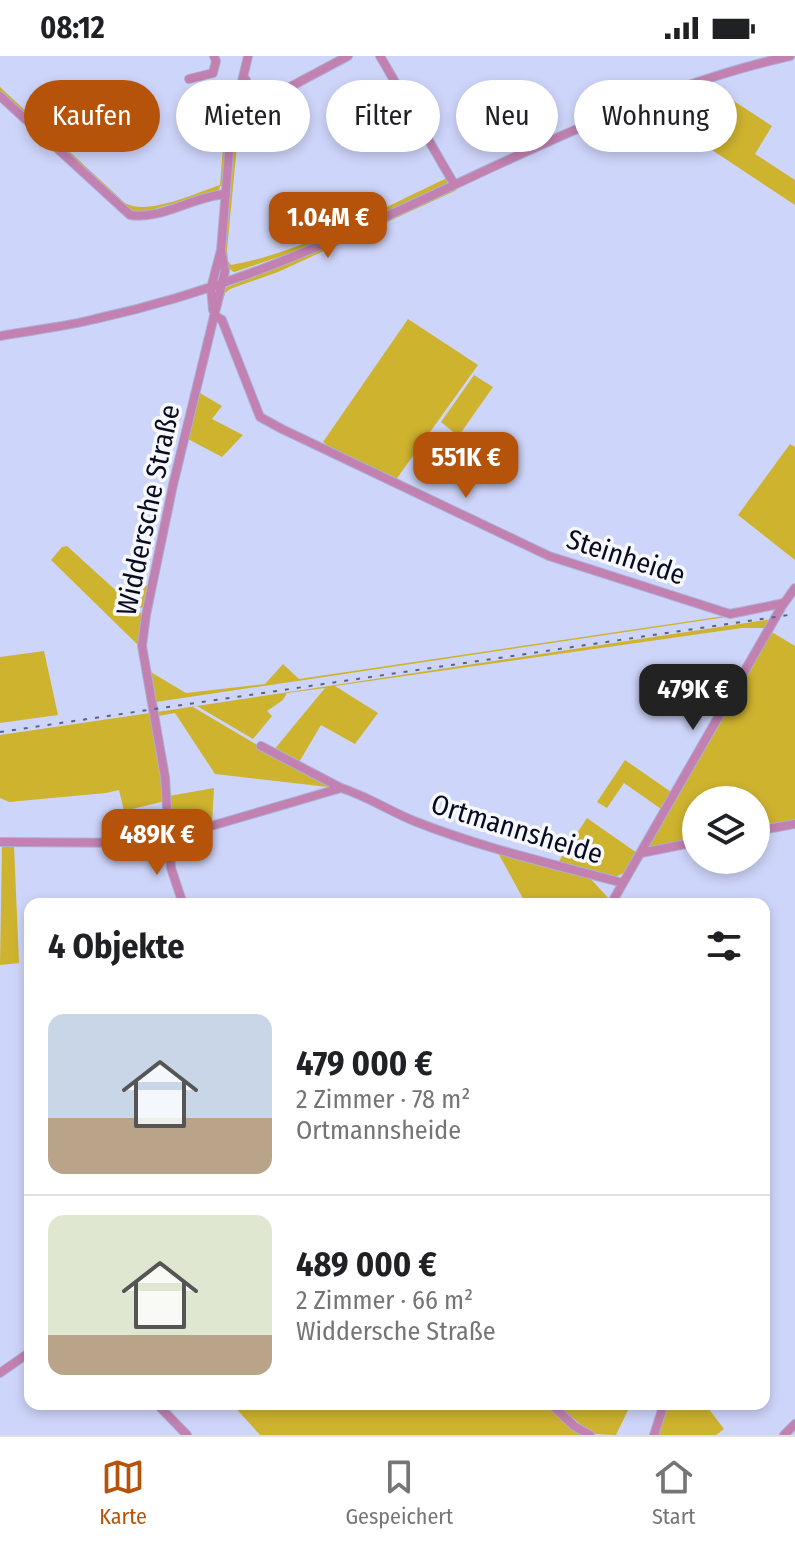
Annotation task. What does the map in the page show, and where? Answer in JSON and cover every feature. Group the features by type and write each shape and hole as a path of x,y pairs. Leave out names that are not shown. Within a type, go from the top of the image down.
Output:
{"street":[{"path":"189,79 213,73 214,56"},
{"path":"245,80 248,56"},
{"path":"303,80 348,56"},
{"path":"380,56 454,184"},
{"path":"0,336 93,320 211,288 345,235 545,142 654,98 790,56"},
{"path":"0,96 130,215 150,215 209,196 226,194"},
{"path":"214,315 211,288 221,250 230,152"},
{"name":"Widdersche Straße","path":"181,898 171,868 165,777 142,646 170,500 225,271 221,250"},
{"name":"Steinheide","path":"214,315 222,320 260,417 282,429 549,556 730,614 784,603"},
{"path":"784,603 795,588"},
{"name":"Ortmannsheide","path":"261,746 341,788 412,820 477,843 623,883 784,603"},
{"path":"0,842 153,843 341,788"},
{"path":"770,828 795,824"},
{"path":"641,853 682,845"},
{"path":"614,898 623,883"},
{"path":"0,1373 24,1356"},
{"path":"163,1410 187,1435"},
{"path":"557,1410 574,1426 590,1435"},
{"path":"654,1435 662,1410"},
{"path":"784,1435 795,1424"}],"shaded area":[{"path":"0,87 24,109 24,115 0,93"},
{"path":"737,103 772,126 755,154 795,180 795,205 715,152 737,152"},
{"path":"64,152 70,152 125,203 134,206 172,202 220,185 223,152 229,152 225,186 220,186 219,190 141,213 128,211"},
{"path":"233,152 236,152 227,250 231,265 313,240 447,178 448,183 318,244 234,272 228,266 225,251"},
{"path":"453,189 457,190 278,272 230,289 225,293 220,312 220,299 227,287 282,266"},
{"path":"408,319 478,365 395,481 323,447 323,442"},
{"path":"474,375 493,387 457,435 441,422"},
{"path":"200,393 222,406 212,419 243,435 222,457 188,439"},
{"path":"790,444 795,447 795,560 738,515"},
{"path":"67,546 144,616 139,646 51,560 62,547"},
{"path":"149,585 145,608 137,607 116,589"},
{"path":"738,614 156,702 149,671 186,693 265,684 283,664 299,679"},
{"path":"772,619 766,628 742,628 335,686 378,713 355,744 321,725 298,764 273,751 325,688 287,693 283,700 267,711 272,716 253,739 197,706 193,707 337,788 215,774 175,713 158,716 157,712"},
{"path":"770,631 795,646 795,822 770,826 770,786 682,786 682,843 650,848 649,842"},
{"path":"44,651 58,715 0,723 0,657"},
{"path":"150,713 156,732 165,801 124,811 119,790 9,802 0,798 0,735"},
{"path":"625,760 674,794 664,811 624,783 607,808 597,802"},
{"path":"214,788 212,824 179,833 174,831 169,796"},
{"path":"587,818 637,853 626,872 615,877 557,864"},
{"path":"2,846 14,846 19,963 0,965"},
{"path":"497,851 588,876 608,898 523,898"},
{"path":"237,1410 554,1410 584,1435 260,1435"},
{"path":"563,1410 628,1410 616,1435 592,1434"},
{"path":"666,1410 710,1410 724,1429 716,1435 657,1435"}],"railway":[{"path":"0,732 795,614"}]}
